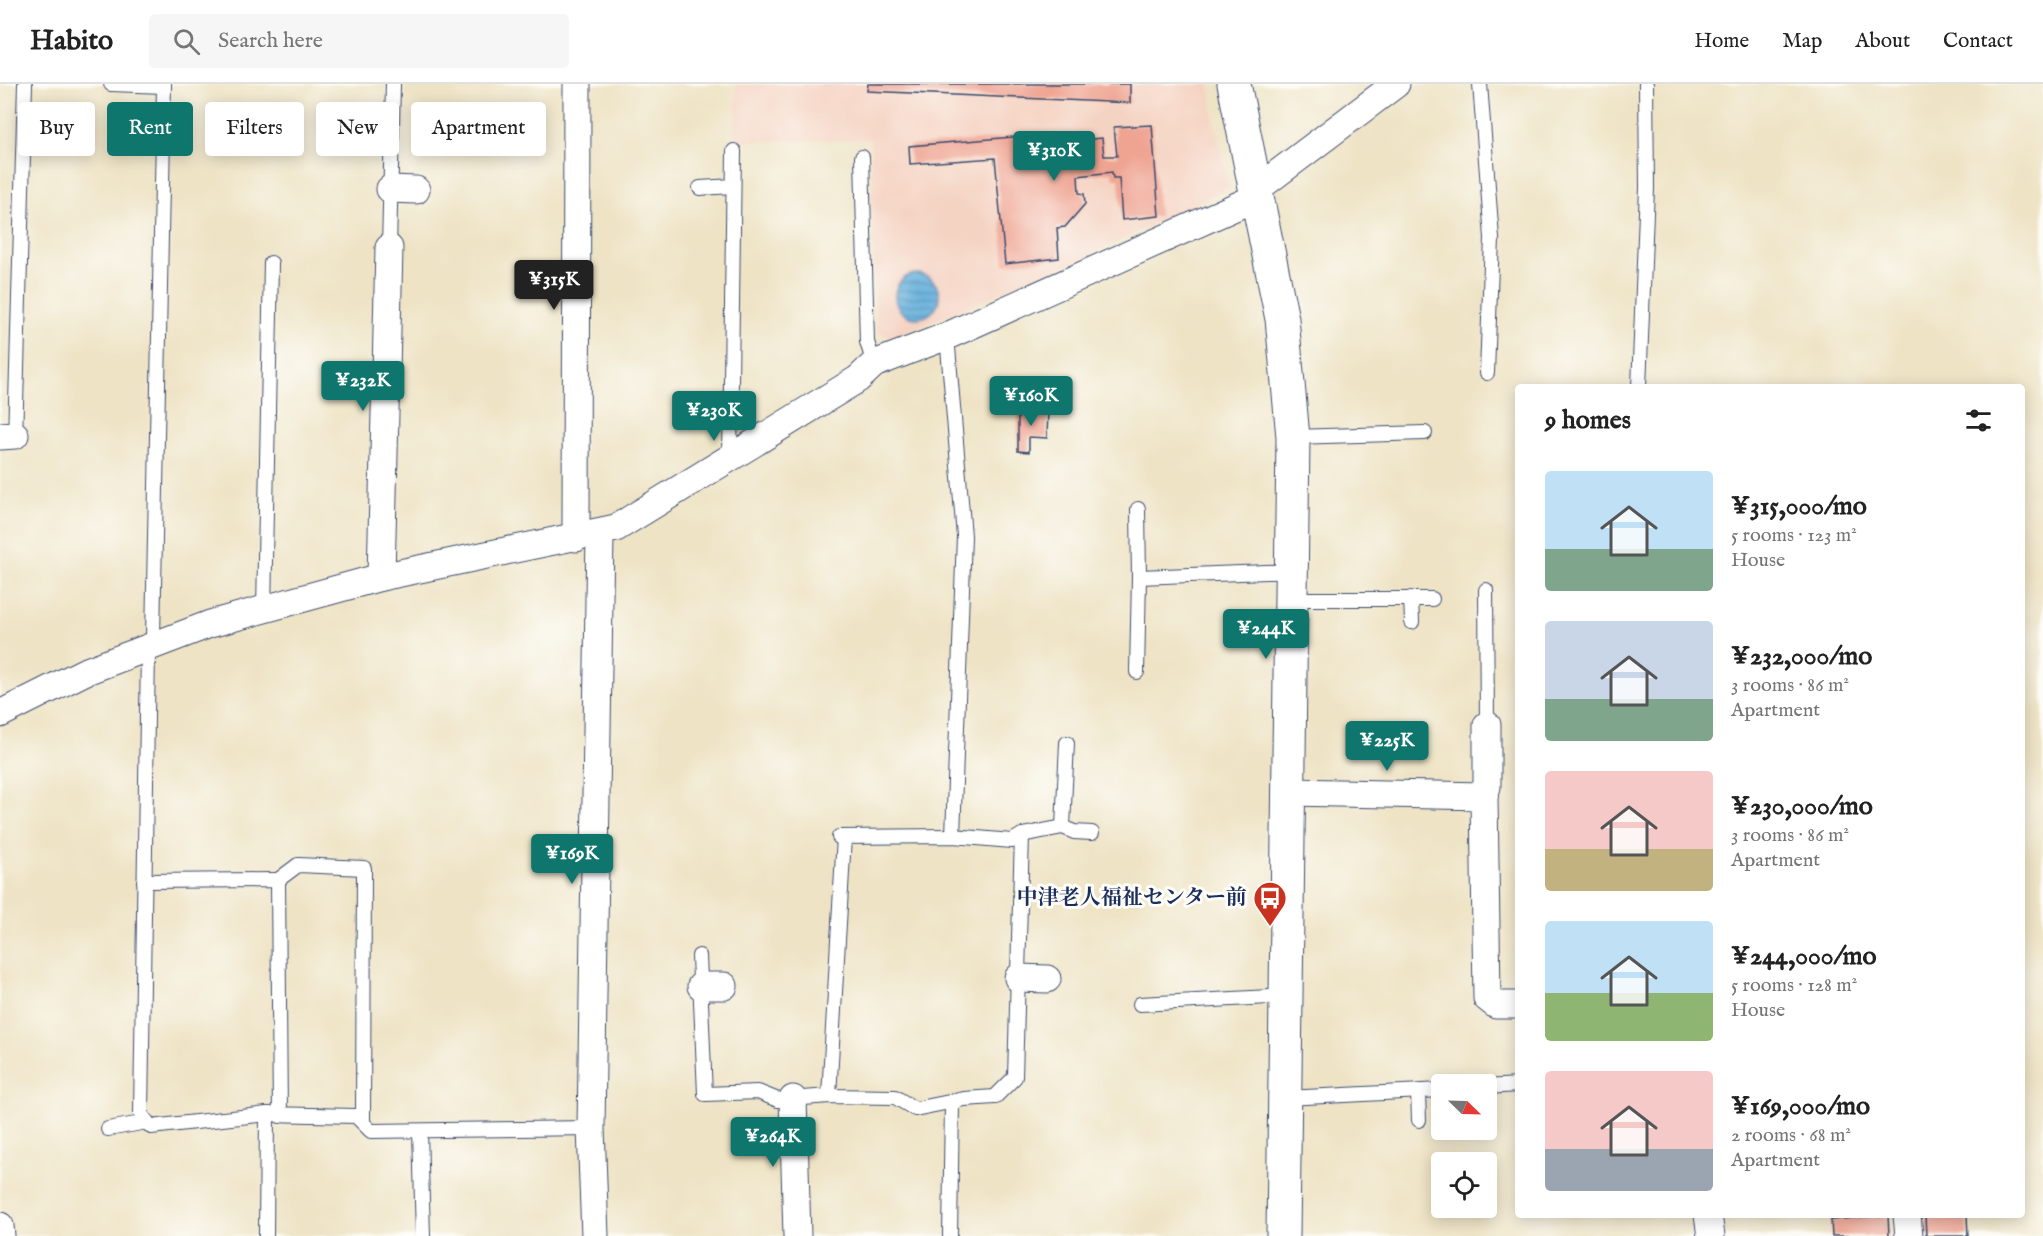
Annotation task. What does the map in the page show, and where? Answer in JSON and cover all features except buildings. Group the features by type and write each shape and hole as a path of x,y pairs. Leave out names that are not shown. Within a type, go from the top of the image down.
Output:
{"street":[{"path":"576,84 588,536 591,1128 595,1236"},
{"path":"1234,84 1282,319 1293,437 1293,585 1283,1236"},
{"path":"0,714 84,672 148,650 210,624 381,577 588,536 616,528 858,379 874,364 946,336 1248,201 1257,189 1396,84"},
{"path":"381,577 389,248"},
{"path":"1487,725 1487,787 1484,796 1487,998 1496,1005 1515,1005"},
{"path":"1290,792 1484,796"},
{"path":"1018,978 1047,979"},
{"path":"793,1099 797,1236"},
{"path":"1708,1218 1711,1236"},
{"path":"1907,1218 1909,1236"},
{"path":"0,1226 0,1236"}],"lane":[{"path":"10,437 25,84"},
{"path":"111,84 164,85 153,638 148,650 141,1114 151,1127 273,1115 356,1116 371,1131 591,1128"},
{"path":"389,248 403,190 393,84"},
{"path":"1480,84 1492,238 1487,373"},
{"path":"1639,384 1647,188 1646,84"},
{"path":"730,458 734,151"},
{"path":"862,157 867,342 874,364"},
{"path":"700,188 733,186"},
{"path":"264,609 272,263"},
{"path":"946,336 964,536 953,836"},
{"path":"1293,437 1425,433"},
{"path":"1137,672 1138,509"},
{"path":"1139,577 1293,585 1432,599"},
{"path":"1486,590 1487,725"},
{"path":"1412,598 1412,622"},
{"path":"1063,827 1067,743"},
{"path":"829,1096 841,837 953,836 1012,841 1023,835 1063,827 1074,832 1092,833"},
{"path":"699,956 712,986 705,1094 758,1092 778,1100 829,1096 895,1097 915,1109 995,1097 1015,1077 1023,835"},
{"path":"144,881 278,880 298,865 364,868 363,1121"},
{"path":"266,1236 273,1115 278,880"},
{"path":"1140,1004 1287,996"},
{"path":"1497,1086 1515,1085"},
{"path":"1286,1098 1431,1091"},
{"path":"1418,1092 1419,1120"},
{"path":"950,1236 952,1102"},
{"path":"108,1129 147,1122"},
{"path":"420,1131 423,1236"}],"shaded area":[{"path":"737,84 1210,84 1213,115 1229,188 1080,260 891,339 876,330 870,139 734,142"}],"water":[{"path":"917,274 933,280 939,296 933,312 917,318 901,312 895,296 901,280"}],"place":[{"name":"中津老人福祉センター前","path":"1270,927"}]}
